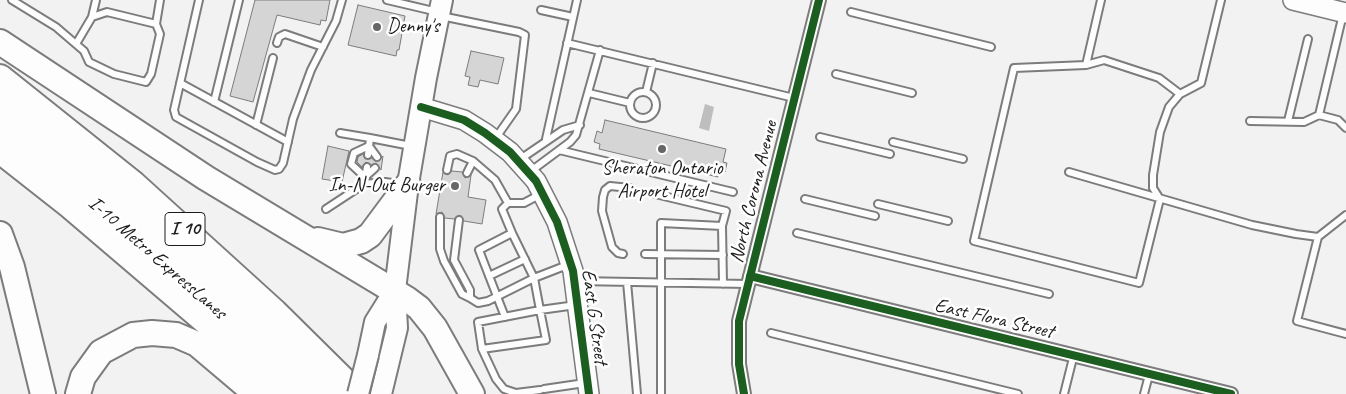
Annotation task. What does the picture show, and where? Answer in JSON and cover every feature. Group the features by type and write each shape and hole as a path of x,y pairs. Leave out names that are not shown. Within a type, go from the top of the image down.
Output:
{"highway":[{"path":"0,42 206,178 290,230 395,290 419,308 435,328 472,394"},
{"name":"I 10","path":"0,77 149,197 276,312 358,394"},
{"name":"I-10 Metro ExpressLanes","path":"0,101 121,200 206,273 334,394"},
{"name":"I-10 Metro ExpressLanes","path":"0,128 164,262 308,394"},
{"path":"0,151 70,206 206,322 282,394"},
{"path":"290,230 335,245 343,246 361,241 370,235 408,184"},
{"path":"0,234 12,267 43,394"},
{"path":"78,394 83,377 101,352 133,335 152,333 176,336 197,344 256,394"}],"main road":[{"path":"382,394 397,328 395,290 408,184 439,9"},
{"path":"358,394 375,322 395,290"}],"street":[{"name":"North Corona Avenue","path":"744,394 739,364 739,321 819,0"},
{"path":"1293,0 1345,13"},
{"name":"East G Street","path":"421,107 464,120 494,140 510,152 524,167 542,194 557,222 573,272 588,389"},
{"name":"East Flora Street","path":"749,280 1074,354 1231,394"}],"lane":[{"path":"12,0 56,27 84,51 89,62 114,74 146,82 151,74 160,34 156,24 160,0"},
{"path":"76,44 92,18 96,0"},
{"path":"199,0 174,110 176,117 275,170 279,169 283,163 293,120 311,70 336,21 342,0"},
{"path":"214,102 238,0"},
{"path":"387,0 439,9 525,35 516,110 494,140"},
{"path":"546,139 577,0"},
{"path":"1086,65 1101,0"},
{"path":"1180,94 1159,78 1104,60 1086,65 1014,68 974,240 1139,283 1160,199 1153,188 1153,175 1160,132 1169,107 1180,94 1201,83 1221,0"},
{"path":"541,10 573,17"},
{"path":"92,18 107,12 156,24"},
{"path":"851,12 991,46"},
{"path":"1319,115 1345,13"},
{"path":"277,43 279,37 284,34 323,47"},
{"path":"1288,121 1308,38"},
{"path":"567,43 794,98"},
{"path":"524,167 559,150 570,142 580,125 600,50"},
{"path":"256,125 273,58"},
{"path":"646,92 652,63"},
{"path":"836,74 912,93"},
{"path":"180,83 288,142"},
{"path":"646,92 656,100 656,109 651,116 643,118 635,115 630,103 634,95 646,92"},
{"path":"589,93 630,103"},
{"path":"1250,121 1304,122 1319,115 1338,120 1346,128"},
{"path":"524,167 546,139 563,130 580,125"},
{"path":"340,133 415,147"},
{"path":"820,137 890,154"},
{"path":"368,155 370,138"},
{"path":"893,142 963,160"},
{"path":"370,146 377,157"},
{"path":"370,146 354,153 352,164 365,180 408,184"},
{"path":"559,150 733,192"},
{"path":"447,170 450,156 457,154 473,161 495,180 508,203"},
{"path":"467,173 473,161"},
{"path":"365,180 366,167"},
{"path":"326,209 365,180 375,168"},
{"path":"1069,172 1252,225 1318,237"},
{"path":"623,254 618,253 612,247 602,211 602,197 605,190 610,186 630,188"},
{"path":"482,349 546,340 534,278 502,209 508,203 524,203 542,194"},
{"path":"655,194 726,211 722,226 723,284"},
{"path":"805,199 875,216"},
{"path":"878,204 948,221"},
{"path":"1346,215 1318,237 1297,321 1346,334"},
{"path":"440,217 440,249 444,261 462,294 478,303 483,303 534,278 573,272 627,282 723,284 749,280"},
{"path":"459,220 454,260 470,290 470,298"},
{"path":"661,394 661,223 722,226"},
{"path":"505,317 479,250 512,232"},
{"path":"797,233 1049,294"},
{"path":"645,254 723,255"},
{"path":"489,276 525,259"},
{"path":"627,282 637,394"},
{"path":"577,305 478,322 482,349 496,379 504,390 516,393 542,390 588,389"},
{"path":"771,333 1018,394"},
{"path":"1064,394 1074,354"},
{"path":"1144,394 1149,374"}],"shaded area":[{"path":"705,104 714,107 709,131 699,128"}],"building":[{"path":"255,0 330,0 326,21 321,20 320,25 277,15 253,102 230,96"},
{"name":"Denny's","path":"358,5 405,16 399,50 397,50 396,56 348,45"},
{"path":"471,51 504,58 498,84 480,80 478,87 468,85 470,77 465,76"},
{"name":"Sheraton Ontario Airport Hotel","path":"605,120 726,149 723,162 727,163 725,172 719,171 718,177 599,149 600,144 594,142 597,131 602,133"},
{"path":"328,146 349,151 342,182 322,179"},
{"path":"363,154 365,159 372,158 377,162 383,156 381,170 376,163 371,165 366,162 362,167 357,162 358,157"},
{"name":"In-N-Out Burger","path":"452,171 462,172 465,178 471,175 468,197 486,200 482,224 464,221 460,215 454,219 445,218 442,212 436,214 443,172 448,175"}],"cycle path":[{"path":"744,394 739,364 739,321 819,0"},
{"path":"421,107 464,120 485,133 510,152 536,181 557,222 573,271 589,394"},
{"path":"750,276 1231,394"}],"place":[{"name":"Denny's","path":"377,27"},
{"name":"Sheraton Ontario Airport Hotel","path":"662,149"},
{"name":"In-N-Out Burger","path":"455,186"}]}
